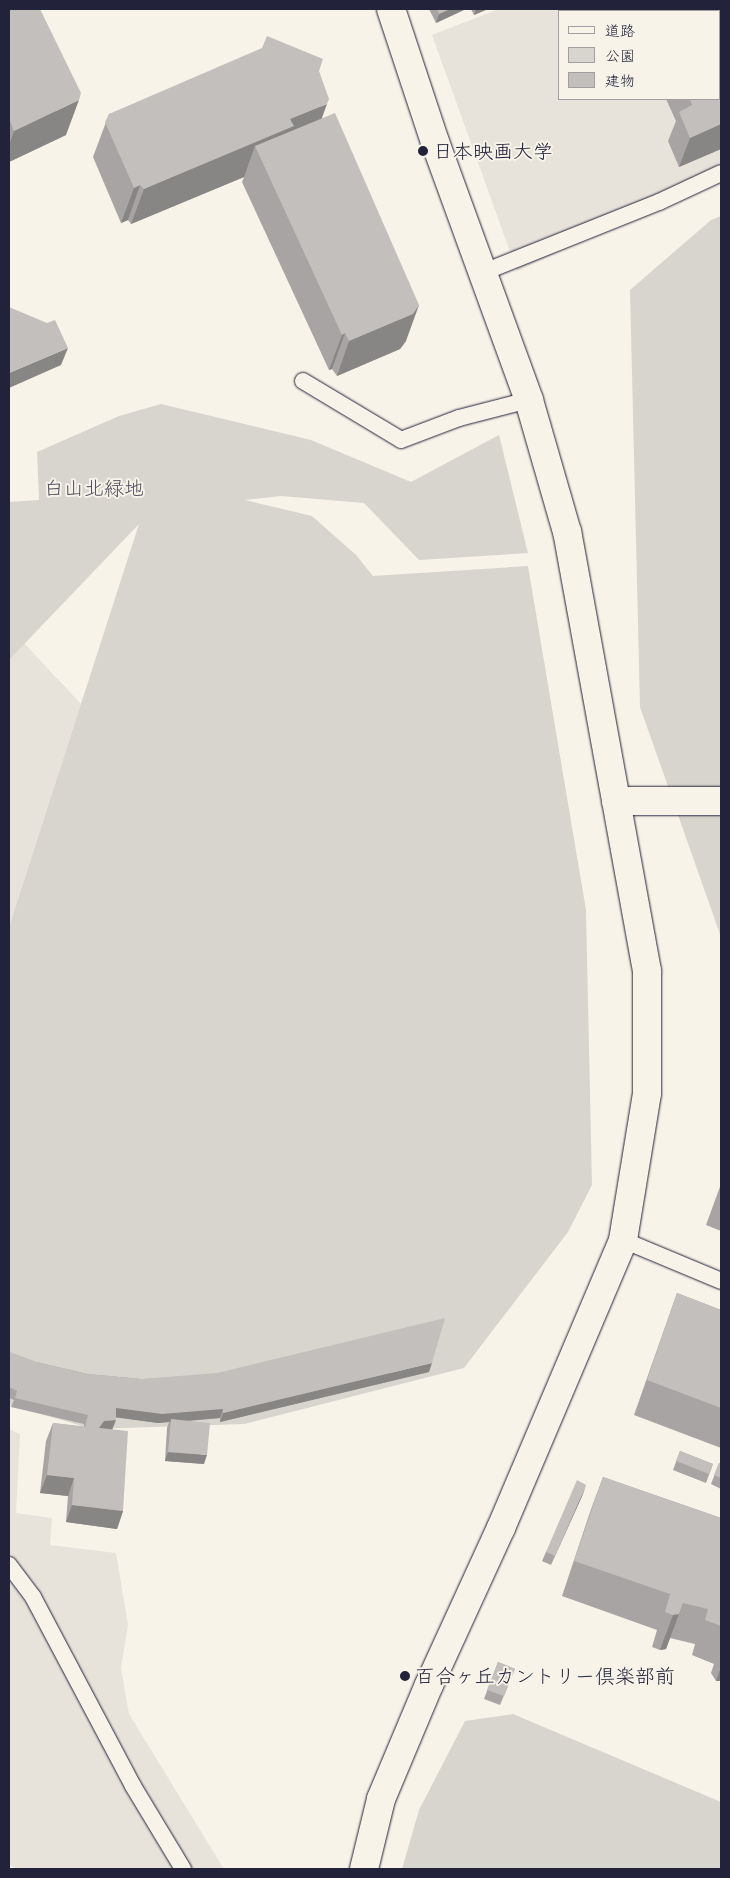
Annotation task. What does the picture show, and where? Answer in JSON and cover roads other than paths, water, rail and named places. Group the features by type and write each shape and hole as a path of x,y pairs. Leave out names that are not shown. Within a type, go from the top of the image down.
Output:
{"street":[{"path":"364,1869 381,1799 429,1685 505,1519 623,1240 647,1093 647,972 566,532 529,400 484,272 435,142 391,9"},
{"path":"616,801 721,801"}],"lane":[{"path":"484,272 659,202 721,172"},
{"path":"303,381 401,440 459,418 529,400"},
{"path":"623,1240 721,1281"},
{"path":"9,1565 33,1597 134,1786 183,1869"}],"place":[{"name":"日本映画大学","path":"423,151"},
{"name":"百合ヶ丘カントリー倶楽部前","path":"405,1676"}],"park label":[{"name":"白山北緑地","path":"94,488"}]}
